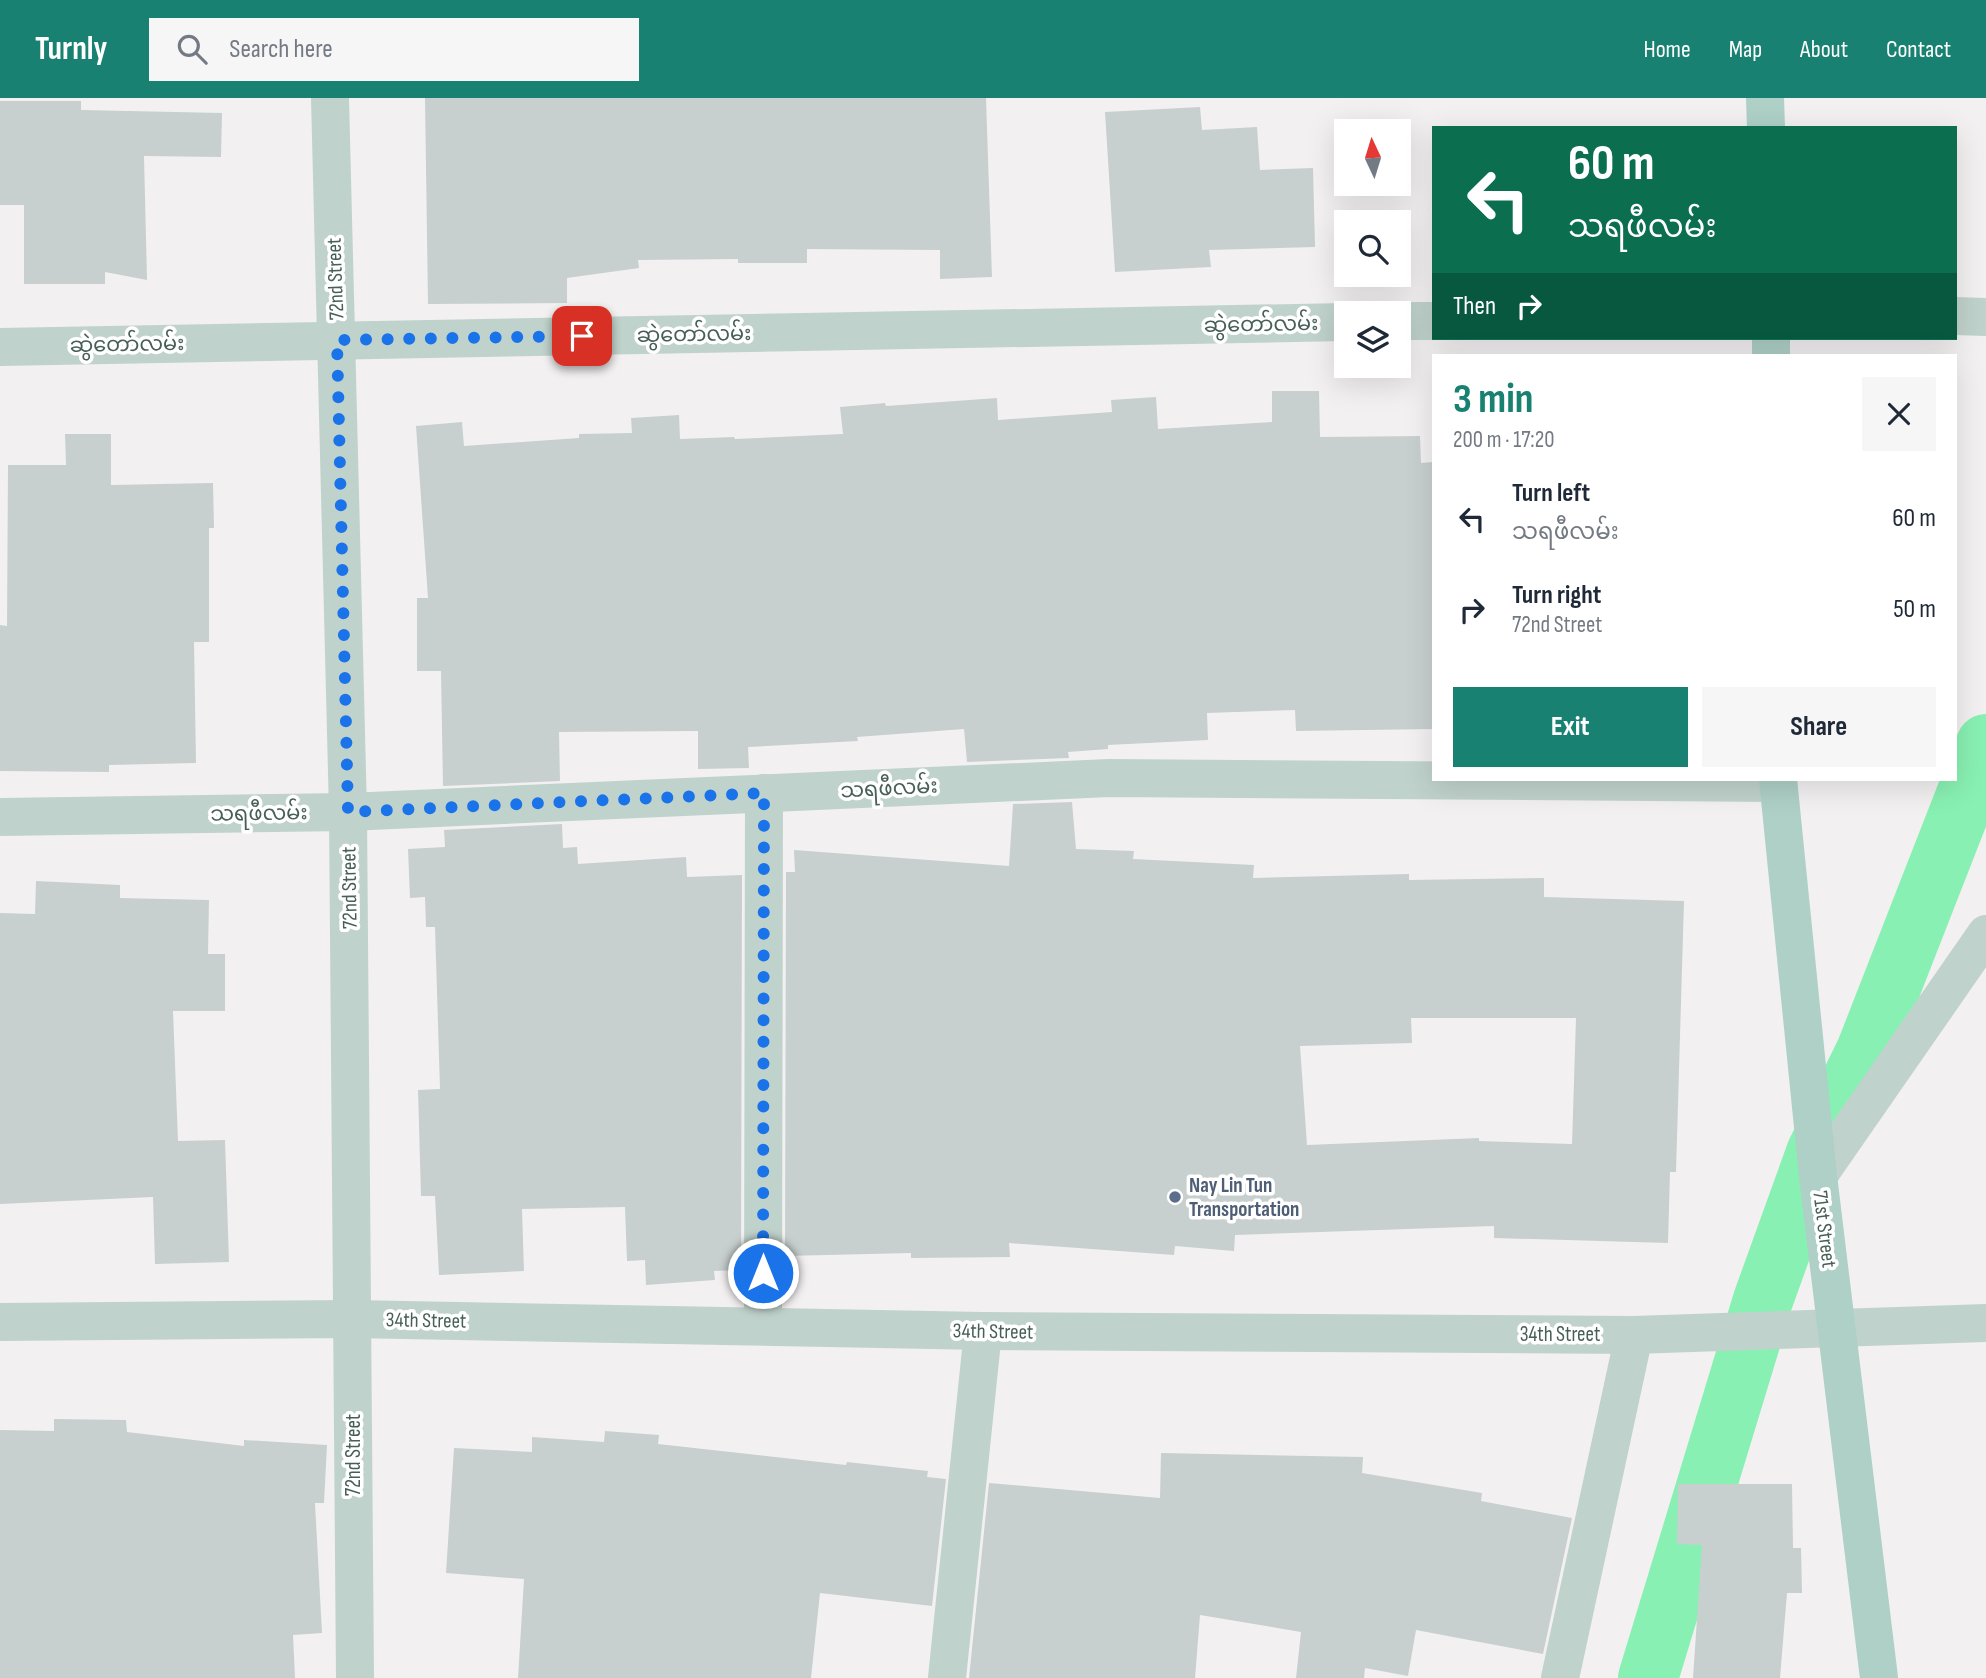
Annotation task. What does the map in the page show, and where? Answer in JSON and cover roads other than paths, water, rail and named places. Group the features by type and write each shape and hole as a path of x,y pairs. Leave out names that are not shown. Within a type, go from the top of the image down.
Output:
{"main road":[{"path":"1765,98 1766,126"},
{"name":"71st Street","path":"1778,781 1818,1172 1879,1678"}],"street":[{"name":"72nd Street","path":"330,98 348,812 355,1678"},
{"path":"1957,316 1986,317"},
{"path":"1411,321 1432,321"},
{"name":"ဆွဲတော်လမ်း","path":"0,346 1334,322"},
{"name":"သရဖီလမ်း","path":"0,817 348,812 1109,778 1432,779"},
{"path":"763,1326 764,793"},
{"path":"1818,1172 1986,934"},
{"name":"34th Street","path":"0,1322 352,1319 983,1331 1649,1334 1986,1323"},
{"path":"947,1678 983,1331"},
{"path":"1560,1678 1649,1334"}],"waterway":[{"path":"1648,1678 1763,1300 1816,1153 1866,1051 1986,744"}],"place":[{"name":"Nay Lin Tun Transportation","path":"1175,1197"}]}
